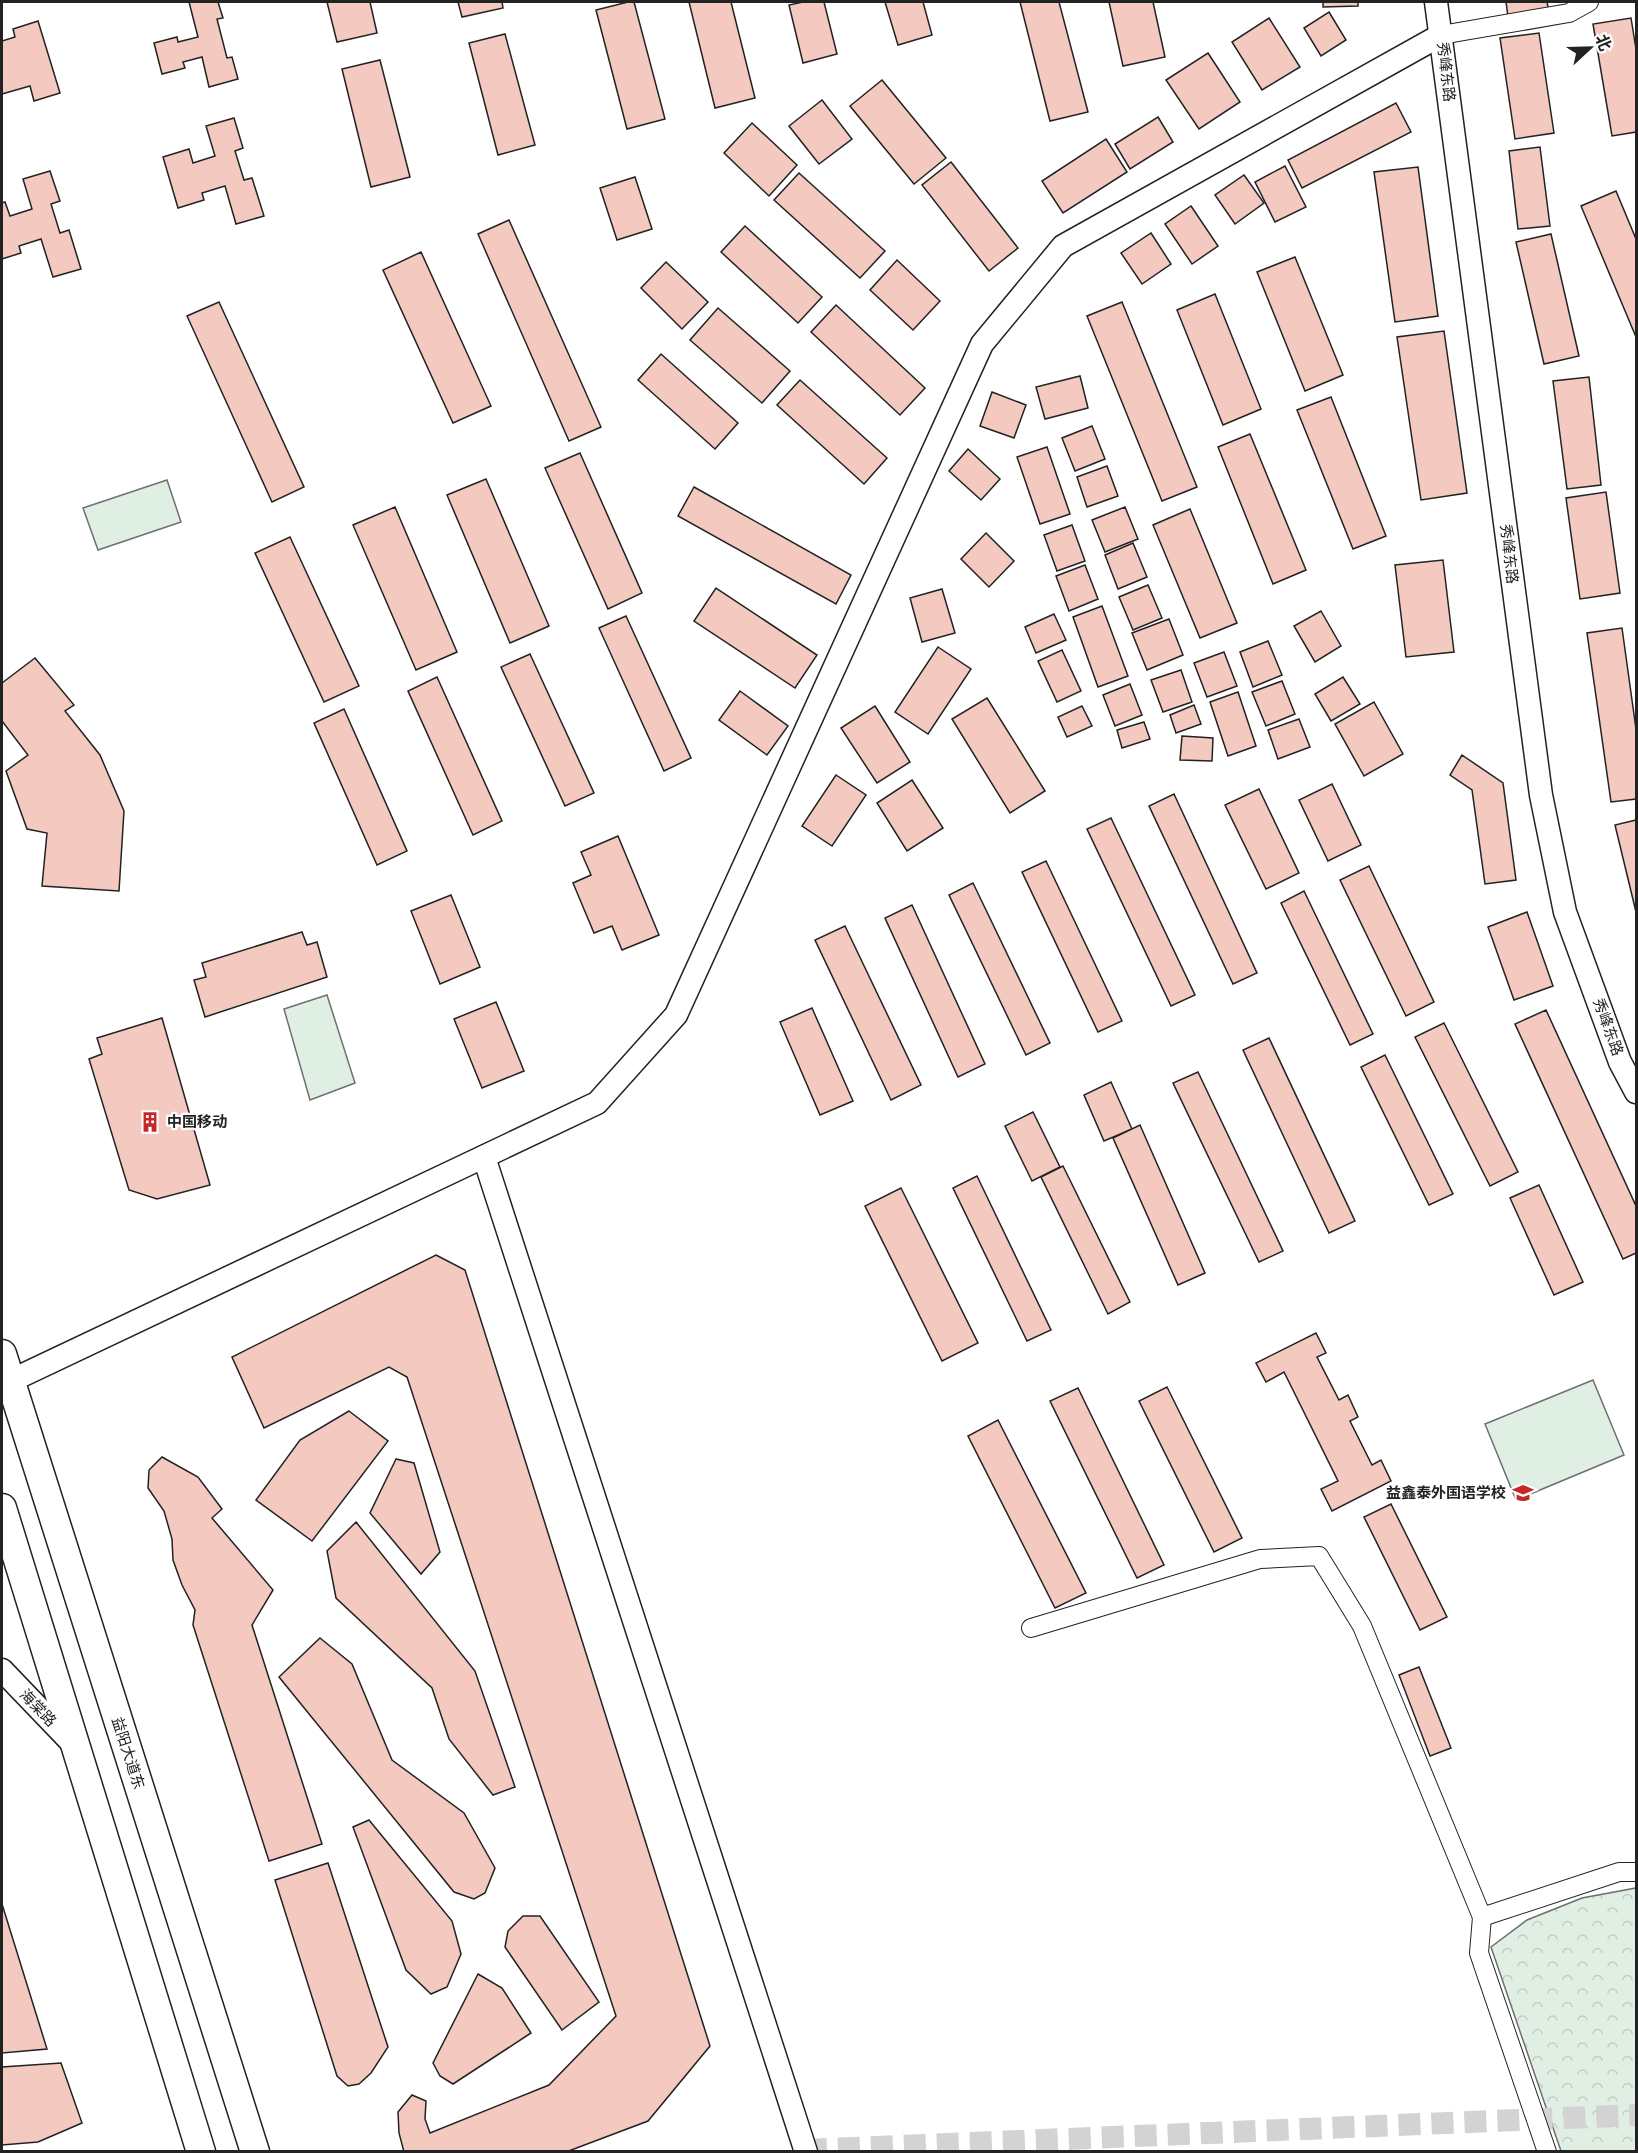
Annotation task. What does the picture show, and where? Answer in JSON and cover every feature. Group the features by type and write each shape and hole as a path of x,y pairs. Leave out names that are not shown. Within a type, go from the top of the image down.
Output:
{"main road":[{"name":"益阳大道东","path":"2,1354 6,1383 255,2151"},
{"path":"2,1508 201,2151"}],"street":[{"name":"秀峰东路","path":"1436,2 1541,795 1565,912 1620,1062 1636,1092"},
{"path":"6,1383 597,1103 676,1015 982,344 1063,246 1441,35 1569,13 1589,2"},
{"path":"484,1157 804,2151"},
{"path":"1031,1628 1260,1559 1319,1556 1362,1626 1482,1917 1479,1953 1547,2151"},
{"name":"海棠路","path":"2,1670 74,1745"},
{"path":"1482,1917 1619,1872 1636,1872"}],"green space":[{"path":"167,480 181,522 98,550 83,508"},
{"path":"327,995 355,1083 310,1100 284,1009"},
{"path":"1593,1380 1624,1455 1516,1500 1485,1424"},
{"path":"1636,1888 1636,2151 1561,2151 1491,1947 1527,1920 1582,1898"}],"building":[{"path":"189,2 218,2 223,18 217,19 227,58 232,57 238,79 209,87 202,57 183,62 185,68 162,74 154,43 177,37 178,42 198,37"},
{"path":"327,2 370,2 377,33 337,42"},
{"path":"458,2 502,2 503,8 462,17"},
{"path":"634,2 665,119 627,129 596,10"},
{"path":"689,2 731,2 755,98 715,108"},
{"path":"824,2 837,54 803,63 789,5"},
{"path":"885,2 923,2 932,35 898,45"},
{"path":"1020,2 1059,2 1088,112 1050,121"},
{"path":"1109,2 1153,2 1165,57 1123,66"},
{"path":"1323,2 1358,2 1358,6 1323,7"},
{"path":"1506,2 1547,2 1549,12 1508,17"},
{"path":"1329,12 1346,40 1321,56 1304,28"},
{"path":"1269,18 1300,67 1262,90 1232,42"},
{"path":"1631,18 1636,49 1636,132 1612,136 1593,24"},
{"path":"38,21 60,93 34,101 30,86 2,94 2,41 15,37 13,29"},
{"path":"1539,33 1554,133 1515,139 1500,38"},
{"path":"505,34 535,145 498,155 469,43"},
{"path":"1208,53 1240,102 1199,129 1166,80"},
{"path":"380,60 410,177 371,187 342,69"},
{"path":"882,80 946,158 914,184 850,106"},
{"path":"822,100 852,139 819,164 789,126"},
{"path":"1396,103 1411,132 1302,188 1288,160"},
{"path":"1158,117 1173,142 1130,169 1115,144"},
{"path":"234,118 243,148 235,151 244,180 252,178 264,216 236,224 225,186 202,193 204,200 178,208 163,157 189,149 193,163 215,156 206,126"},
{"path":"752,123 797,165 769,196 724,153"},
{"path":"1106,139 1127,172 1063,213 1042,181"},
{"path":"1540,147 1550,226 1518,229 1509,151"},
{"path":"951,162 1018,248 989,271 922,185"},
{"path":"1285,166 1306,207 1275,222 1255,182"},
{"path":"1418,167 1438,316 1395,322 1374,172"},
{"path":"50,171 60,201 51,204 60,233 69,230 81,269 53,277 41,239 19,246 21,253 2,259 2,203 5,202 10,216 32,209 23,179"},
{"path":"799,173 885,251 860,278 774,200"},
{"path":"1244,175 1264,203 1235,224 1215,195"},
{"path":"635,177 652,229 617,240 600,188"},
{"path":"1616,191 1636,239 1636,337 1581,206"},
{"path":"1191,206 1218,246 1192,264 1165,224"},
{"path":"509,220 601,427 569,441 478,234"},
{"path":"745,226 822,297 798,323 721,252"},
{"path":"1151,233 1171,264 1142,284 1121,253"},
{"path":"1551,234 1579,356 1544,364 1516,242"},
{"path":"421,252 491,406 453,423 383,270"},
{"path":"1295,257 1343,375 1305,391 1257,272"},
{"path":"897,260 940,301 913,330 870,290"},
{"path":"666,262 708,302 682,329 641,288"},
{"path":"1215,294 1261,409 1223,425 1177,310"},
{"path":"219,302 304,487 272,502 187,316"},
{"path":"1122,302 1197,487 1162,501 1087,316"},
{"path":"836,305 925,388 900,415 811,332"},
{"path":"718,308 790,371 762,403 690,340"},
{"path":"1444,331 1467,493 1421,500 1397,337"},
{"path":"661,354 738,423 715,449 638,380"},
{"path":"1080,376 1088,408 1045,419 1036,387"},
{"path":"1589,377 1601,485 1567,489 1553,381"},
{"path":"800,380 887,458 864,484 777,405"},
{"path":"992,392 1026,405 1014,438 980,426"},
{"path":"1331,397 1386,536 1353,549 1297,410"},
{"path":"1092,426 1105,459 1075,471 1062,438"},
{"path":"1250,434 1306,570 1273,584 1218,447"},
{"path":"1047,447 1070,514 1040,524 1017,457"},
{"path":"968,449 1000,479 981,500 949,471"},
{"path":"580,453 642,593 608,609 545,468"},
{"path":"1107,466 1118,496 1087,507 1077,477"},
{"path":"486,479 549,626 510,643 447,495"},
{"path":"694,487 851,575 836,604 678,516"},
{"path":"1606,492 1620,593 1580,599 1566,498"},
{"path":"395,507 457,652 416,670 353,525"},
{"path":"1125,507 1138,539 1105,552 1092,520"},
{"path":"1190,509 1237,623 1200,638 1153,525"},
{"path":"1072,525 1085,561 1057,571 1044,535"},
{"path":"986,533 1014,561 989,587 961,559"},
{"path":"290,537 359,686 324,702 255,553"},
{"path":"1133,543 1147,577 1118,589 1105,555"},
{"path":"1443,560 1454,652 1406,657 1395,565"},
{"path":"1085,565 1098,599 1069,611 1056,576"},
{"path":"1148,585 1162,618 1133,630 1119,597"},
{"path":"716,588 817,655 795,688 694,621"},
{"path":"942,589 955,633 922,642 910,598"},
{"path":"1102,606 1128,676 1098,687 1073,617"},
{"path":"1321,611 1341,646 1315,662 1294,626"},
{"path":"1054,614 1066,640 1036,653 1025,627"},
{"path":"626,616 691,758 664,771 599,628"},
{"path":"1169,619 1183,655 1147,670 1132,633"},
{"path":"1622,628 1636,729 1636,799 1611,802 1587,633"},
{"path":"1268,641 1282,675 1253,687 1240,652"},
{"path":"938,647 971,669 928,734 895,712"},
{"path":"1062,650 1081,691 1057,702 1038,661"},
{"path":"1224,652 1237,686 1207,697 1194,663"},
{"path":"530,654 594,793 565,806 501,667"},
{"path":"35,658 74,705 65,711 100,755 124,811 119,891 42,886 47,833 27,829 6,771 28,755 2,721 2,683"},
{"path":"1181,670 1192,702 1163,712 1151,680"},
{"path":"437,677 502,821 473,835 408,691"},
{"path":"1343,677 1360,704 1331,721 1315,694"},
{"path":"1282,681 1295,714 1266,726 1252,692"},
{"path":"1130,684 1142,715 1115,726 1103,695"},
{"path":"740,691 788,726 767,755 719,720"},
{"path":"1238,692 1256,746 1228,756 1210,702"},
{"path":"987,698 1045,791 1010,813 952,719"},
{"path":"1374,702 1403,754 1364,776 1335,724"},
{"path":"1194,705 1201,724 1176,733 1170,715"},
{"path":"875,706 910,762 877,783 841,728"},
{"path":"1082,706 1092,726 1067,737 1058,717"},
{"path":"344,709 407,851 377,865 314,723"},
{"path":"1299,719 1310,747 1278,759 1268,730"},
{"path":"1144,722 1150,739 1122,748 1117,730"},
{"path":"1182,736 1213,738 1212,761 1180,760"},
{"path":"1462,755 1503,783 1516,880 1485,884 1472,790 1450,775"},
{"path":"836,775 866,795 832,846 802,826"},
{"path":"912,780 943,828 907,851 877,803"},
{"path":"1332,784 1361,845 1328,861 1299,800"},
{"path":"1259,789 1299,873 1266,889 1225,805"},
{"path":"1174,794 1257,973 1233,984 1149,806"},
{"path":"1111,818 1195,995 1171,1006 1087,829"},
{"path":"1636,820 1636,912 1615,825"},
{"path":"618,836 659,935 622,950 612,926 594,933 573,883 591,875 581,852"},
{"path":"1046,861 1122,1021 1098,1032 1022,872"},
{"path":"1369,866 1434,1002 1406,1016 1340,880"},
{"path":"973,883 1050,1043 1026,1055 949,895"},
{"path":"1304,891 1373,1034 1350,1045 1281,903"},
{"path":"451,895 480,967 440,984 411,911"},
{"path":"912,905 985,1064 958,1077 885,918"},
{"path":"1527,912 1553,986 1514,1000 1488,927"},
{"path":"845,926 921,1085 891,1100 815,940"},
{"path":"302,932 307,945 317,942 327,977 205,1017 194,980 206,977 202,963"},
{"path":"496,1002 524,1071 482,1088 454,1019"},
{"path":"812,1008 853,1101 820,1115 780,1022"},
{"path":"1546,1010 1636,1206 1636,1253 1623,1259 1515,1024"},
{"name":"中国移动","path":"162,1018 210,1185 157,1199 129,1190 89,1059 102,1054 97,1038"},
{"path":"1444,1023 1518,1172 1490,1186 1415,1037"},
{"path":"1269,1038 1355,1221 1329,1233 1243,1050"},
{"path":"1385,1055 1453,1194 1429,1205 1361,1067"},
{"path":"1198,1072 1283,1251 1259,1262 1173,1083"},
{"path":"1111,1082 1132,1129 1104,1141 1084,1095"},
{"path":"1033,1112 1060,1167 1032,1181 1005,1126"},
{"path":"1140,1125 1205,1273 1178,1285 1113,1138"},
{"path":"1063,1166 1130,1302 1108,1314 1041,1177"},
{"path":"977,1176 1051,1330 1027,1341 953,1188"},
{"path":"1539,1185 1583,1282 1554,1295 1510,1198"},
{"path":"901,1188 978,1343 942,1361 865,1206"},
{"path":"436,1255 465,1270 710,2046 648,2121 566,2152 404,2152 399,2133 398,2112 412,2095 426,2101 425,2119 430,2133 549,2085 616,2016 407,1377 389,1367 264,1428 232,1357"},
{"path":"1316,1333 1326,1353 1317,1357 1339,1400 1348,1395 1358,1417 1350,1421 1372,1465 1381,1460 1391,1481 1332,1511 1321,1489 1338,1481 1284,1372 1266,1382 1256,1363"},
{"path":"1167,1387 1242,1538 1214,1552 1139,1401"},
{"path":"1078,1388 1164,1565 1137,1578 1050,1401"},
{"path":"349,1411 388,1441 312,1541 256,1500 300,1440"},
{"path":"998,1420 1086,1593 1055,1608 968,1436"},
{"path":"162,1457 198,1477 222,1509 212,1518 273,1590 252,1625 322,1844 269,1861 193,1625 195,1610 182,1585 173,1560 172,1539 164,1511 148,1488 149,1470"},
{"path":"396,1459 414,1463 440,1552 421,1574 370,1513"},
{"path":"1391,1504 1447,1617 1420,1630 1364,1517"},
{"path":"356,1522 475,1671 515,1787 493,1795 449,1739 432,1688 336,1598 327,1551"},
{"path":"320,1638 352,1664 392,1760 464,1813 495,1868 485,1893 474,1899 454,1892 279,1677"},
{"path":"1419,1667 1451,1748 1430,1756 1399,1675"},
{"path":"369,1820 452,1921 461,1954 447,1987 431,1994 406,1970 353,1827"},
{"path":"328,1863 388,2047 371,2073 359,2084 348,2086 337,2076 275,1880"},
{"path":"2,1904 47,2049 2,2053"},
{"path":"523,1916 540,1916 599,2002 562,2030 505,1947 508,1931"},
{"path":"478,1974 502,1988 531,2033 453,2084 440,2076 433,2063"},
{"path":"61,2063 82,2123 38,2142 2,2145 2,2067"}],"tunnel":[{"path":"805,2150 1636,2115"}],"place":[{"name":"中国移动","path":"150,1122"},
{"name":"益鑫泰外国语学校","path":"1523,1493"}]}
